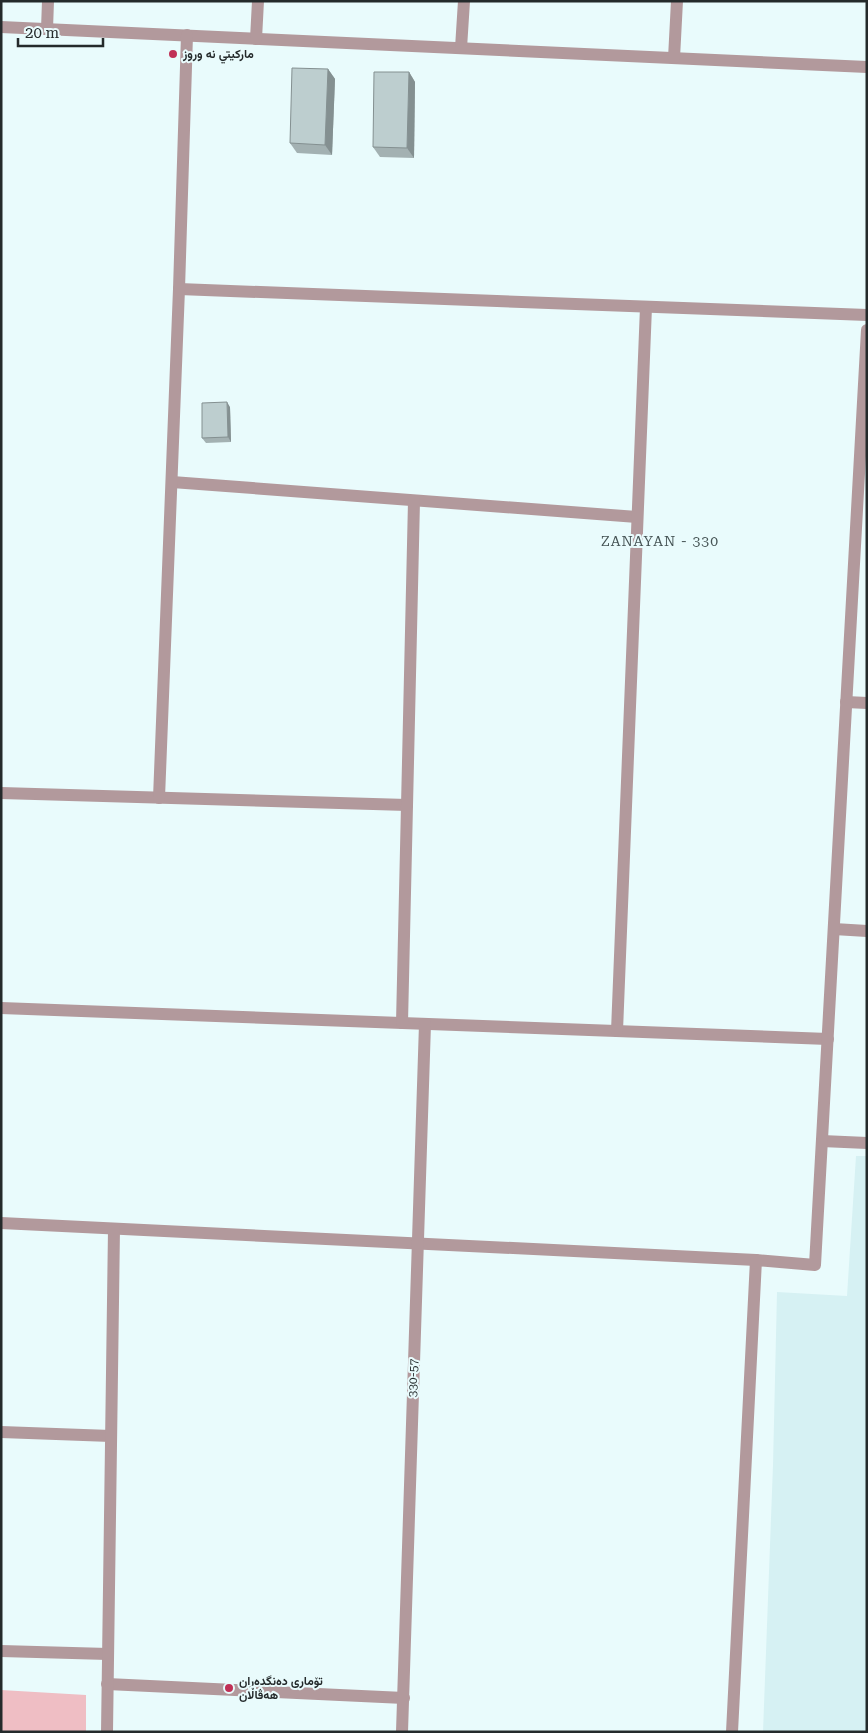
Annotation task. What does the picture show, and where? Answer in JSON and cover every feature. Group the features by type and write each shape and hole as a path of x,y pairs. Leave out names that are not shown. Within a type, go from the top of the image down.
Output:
{"street":[{"path":"47,29 48,1"},
{"path":"256,39 258,1"},
{"path":"461,48 464,1"},
{"path":"674,58 678,1"},
{"path":"1,27 867,67"},
{"path":"159,798 187,35"},
{"path":"179,288 867,315"},
{"path":"617,1031 646,307"},
{"path":"1,1223 756,1260 815,1265 867,330"},
{"path":"172,482 637,517"},
{"path":"402,1023 414,501"},
{"path":"846,702 867,702"},
{"path":"1,793 407,805"},
{"path":"834,929 867,930"},
{"path":"1,1008 828,1039"},
{"name":"330-57","path":"402,1732 425,1024"},
{"path":"822,1141 867,1143"},
{"path":"107,1732 114,1229"},
{"path":"732,1732 756,1260"},
{"path":"1,1432 111,1436"},
{"path":"1,1651 108,1654"},
{"path":"107,1684 404,1698"}],"shaded area":[{"path":"856,1156 867,1156 867,1732 763,1732 773,1465 777,1292 847,1296"},
{"path":"1,1690 86,1695 86,1732 1,1732"}],"building":[{"path":"292,68 328,69 325,145 290,143"},
{"path":"374,72 409,72 407,148 373,147"},
{"path":"227,402 228,437 202,438 202,403"}],"place":[{"name":"ماركيتي نه وروز","path":"173,54"},
{"name":"تۆماری دەنگدەران هەڤاڵان","path":"229,1688"}],"district":[{"name":"ZANAYAN - 330","path":"660,541"}]}
